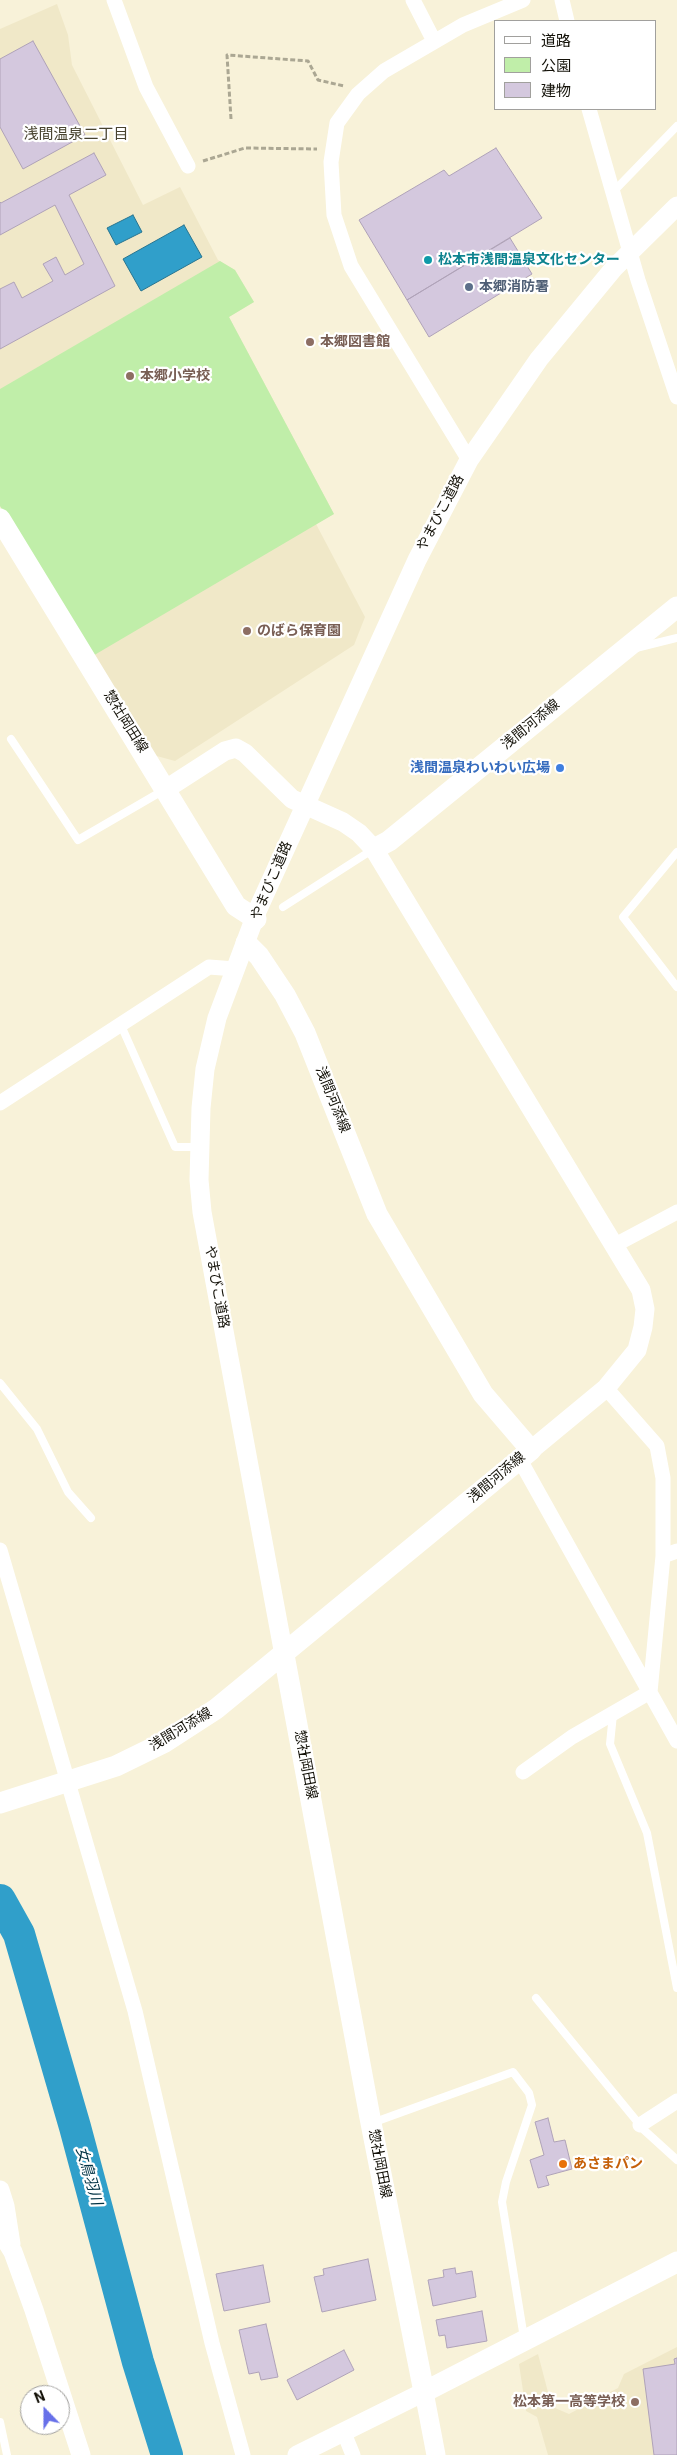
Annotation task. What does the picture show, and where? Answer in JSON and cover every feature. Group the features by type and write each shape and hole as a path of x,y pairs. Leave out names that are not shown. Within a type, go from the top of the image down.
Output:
{"main road":[{"name":"惣社岡田線","path":"0,519 236,906 256,919"},
{"name":"浅間河添線","path":"374,849 400,833 677,607"},
{"name":"浅間河添線","path":"0,1803 116,1766 165,1742 216,1710 526,1455 483,1394 377,1214 305,1033 285,995 259,956 246,943"},
{"name":"惣社岡田線","path":"284,1655 424,2392"},
{"path":"424,2392 677,2262"}],"street":[{"path":"114,0 146,88 188,166"},
{"path":"413,0 434,42"},
{"path":"469,460 351,266 334,215 331,162 337,124 358,94 384,71 463,25 523,0"},
{"path":"562,0 567,20"},
{"path":"589,110 638,280 677,396"},
{"name":"やまびこ道路","path":"284,1655 202,1212 199,1147 205,1068 217,1018 234,969 256,919 258,909 416,560 469,460 539,359 630,250 677,206"},
{"path":"166,789 224,751 236,748 245,753 292,799 343,822 359,833 374,849 616,1245 641,1290 645,1309 644,1327 637,1350 606,1388 526,1455 677,1741"},
{"path":"0,1102 120,1023 209,968 234,969"},
{"path":"616,1245 677,1212"},
{"path":"606,1388 657,1446 663,1478 670,1554 650,1692"},
{"path":"0,1550 62,1784 135,2011 212,2343 243,2455"},
{"path":"523,1772 572,1737 650,1692"},
{"path":"640,2125 677,2101"},
{"path":"0,2190 5,2206 13,2252 80,2455"},
{"path":"0,2231 13,2252"},
{"path":"297,2455 424,2392 436,2455"},
{"path":"344,2433 353,2455"}],"lane":[{"path":"613,192 677,126"},
{"path":"620,652 677,638"},
{"path":"11,739 78,840 166,789"},
{"name":"浅間河添線","path":"283,907 374,849"},
{"path":"677,852 623,917 677,987"},
{"path":"120,1023 174,1147 199,1147"},
{"path":"0,1383 37,1429 68,1492 91,1518"},
{"path":"613,1714 610,1744 646,1833 677,1988"},
{"path":"536,1998 640,2125 677,2160"},
{"path":"372,2123 512,2072 529,2093 532,2105 506,2182 502,2202 524,2340"},
{"path":"0,2422 7,2455"}],"path":[{"path":"231,119 227,55 308,61 318,80 334,85 367,87"},
{"path":"188,166 245,148 333,149"}],"shaded area":[{"name":"本郷小学校","path":"57,4 68,35 72,65 143,205 180,187 218,260 235,270 254,302 229,317 334,514 316,524 365,617 354,645 175,761 153,755 0,506 0,29"},
{"name":"松本第一高等学校","path":"677,2347 677,2455 548,2455 537,2417 526,2411 519,2364 538,2354 549,2396 555,2408 569,2414 618,2388 624,2374"}],"green space":[{"name":"本郷小学校","path":"220,261 235,270 254,302 229,317 334,514 91,657 0,506 0,389"}],"water":[{"path":"133,215 142,232 116,245 107,228"},
{"path":"184,225 202,257 141,291 123,259"}],"building":[{"path":"33,41 85,135 23,169 0,127 0,59"},
{"name":"松本市浅間温泉文化センター","path":"496,148 542,218 407,300 359,220 444,170 449,176"},
{"path":"94,153 106,175 69,195 115,286 0,349 0,289 14,282 22,298 53,281 43,264 56,257 65,275 84,264 55,205 0,235 0,202"},
{"name":"本郷消防署","path":"510,238 532,274 429,337 407,300"},
{"path":"548,2118 554,2142 565,2140 572,2169 546,2176 549,2185 538,2188 530,2160 544,2155 535,2122"},
{"path":"368,2259 376,2300 322,2312 314,2277 324,2275 323,2269"},
{"path":"263,2265 270,2302 224,2311 216,2274"},
{"path":"455,2268 456,2274 472,2271 476,2297 433,2306 428,2280 444,2277 443,2270"},
{"path":"482,2311 487,2341 447,2348 445,2335 439,2336 436,2320"},
{"path":"266,2324 278,2377 261,2380 259,2372 249,2374 239,2330"},
{"path":"344,2350 354,2370 297,2400 287,2380"},
{"path":"677,2358 677,2455 654,2455 643,2369 675,2364 674,2359"}],"waterway":[{"name":"女鳥羽川","path":"0,1900 19,1934 75,2127 138,2362 167,2455"}],"place":[{"name":"松本市浅間温泉文化センター","path":"428,260"},
{"name":"本郷消防署","path":"469,287"},
{"name":"本郷図書館","path":"310,342"},
{"name":"本郷小学校","path":"130,376"},
{"name":"のばら保育園","path":"247,631"},
{"name":"浅間温泉わいわい広場","path":"560,768"},
{"name":"あさまパン","path":"563,2164"},
{"name":"松本第一高等学校","path":"635,2402"}],"district":[{"name":"浅間温泉二丁目","path":"76,135"}]}
